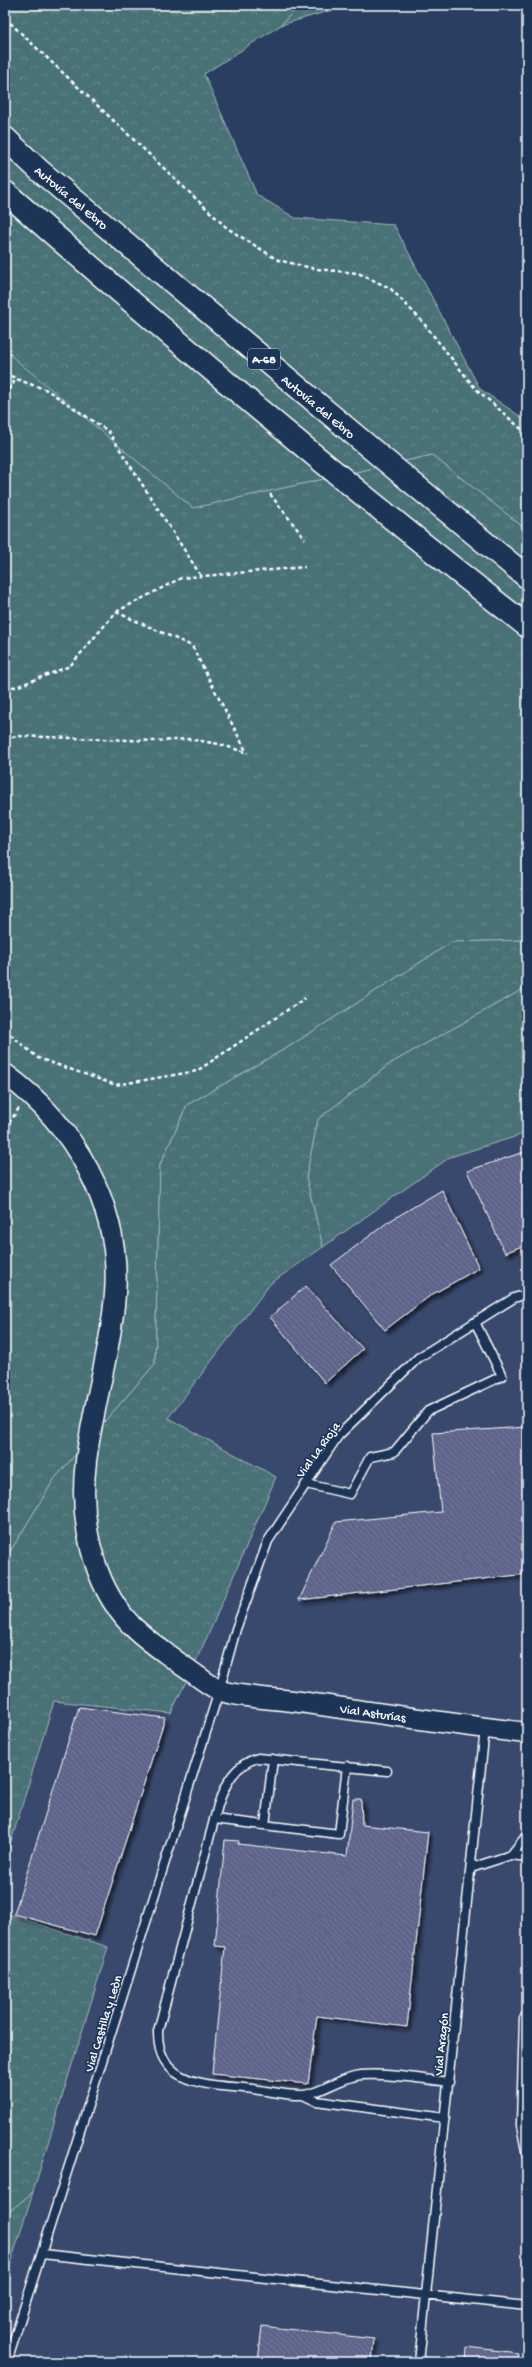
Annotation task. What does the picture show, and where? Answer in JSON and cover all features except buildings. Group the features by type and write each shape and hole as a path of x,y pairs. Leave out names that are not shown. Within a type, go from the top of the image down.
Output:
{"highway":[{"name":"Autovía del Ebro","path":"5,138 40,171 344,427 527,577"},
{"path":"5,192 110,284 410,534 527,626"}],"street":[{"path":"5,1074 31,1094 57,1121 78,1149 96,1185 109,1220 114,1253 116,1293 86,1462 84,1500 88,1538 97,1566 110,1596 130,1624 160,1650 219,1691"},
{"name":"Vial Asturias","path":"219,1691 527,1733"}],"lane":[{"name":"Vial La Rioja","path":"219,1691 236,1629 268,1541 338,1436 418,1358 514,1298 527,1294"},
{"path":"306,1484 350,1494 370,1457 394,1452 428,1411 502,1376 475,1322"},
{"name":"Vial Castilla y Leòn","path":"7,2362 219,1691"},
{"name":"Vial Aragón","path":"419,2362 485,1728"},
{"path":"388,1770 258,1758 248,1760 238,1767 223,1790 214,1819 158,2032 160,2054 171,2070 179,2076 198,2083 303,2095 316,2101 445,2118"},
{"path":"265,1825 273,1759"},
{"path":"214,1819 339,1834 347,1766"},
{"path":"511,1856 527,1835"},
{"path":"471,1868 511,1856 527,1857"},
{"path":"527,2014 524,2018 521,2125 527,2156"},
{"path":"303,2095 360,2076 448,2082"},
{"path":"42,2254 426,2297 527,2306"}],"path":[{"path":"5,18 227,228 278,260 316,270 358,273 390,288 421,320 475,388 527,434"},
{"path":"5,372 16,379 47,390 108,431 201,576"},
{"path":"5,396 16,379"},
{"path":"270,494 305,539"},
{"path":"5,686 16,687 70,666 116,612 181,578 305,567"},
{"path":"5,738 18,736 154,741 189,739 219,744 248,753 192,646 116,612"},
{"path":"5,1030 38,1058 116,1085 197,1071 305,998"},
{"path":"5,1129 31,1094"}],"shaded area":[{"path":"527,1133 527,2362 5,2362 5,2281 108,1947 5,1913 5,1861 54,1701 171,1712 209,1633 276,1478 168,1418 271,1283 450,1157"}],"green space":[{"path":"5,5 299,5 281,25 204,74 257,195 295,218 394,225 480,389 527,421 527,530 432,455 193,508 9,354 5,349"},
{"path":"299,5 349,5 281,25"},
{"path":"5,349 193,508 432,455 527,530 527,940 452,942 290,1046 187,1105 160,1165 155,1364 55,1478 5,1560"},
{"path":"527,940 527,987 391,1063 318,1119 306,1177 323,1247 271,1283 168,1418 276,1477 209,1633 171,1713 54,1701 5,1861 5,1560 55,1478 155,1364 160,1165 187,1105 290,1046 452,942"},
{"path":"527,987 527,1133 450,1157 323,1247 306,1177 318,1119 391,1063"},
{"path":"5,1913 108,1947 33,2192 5,2215"},
{"path":"33,2192 5,2281 5,2215"}]}
